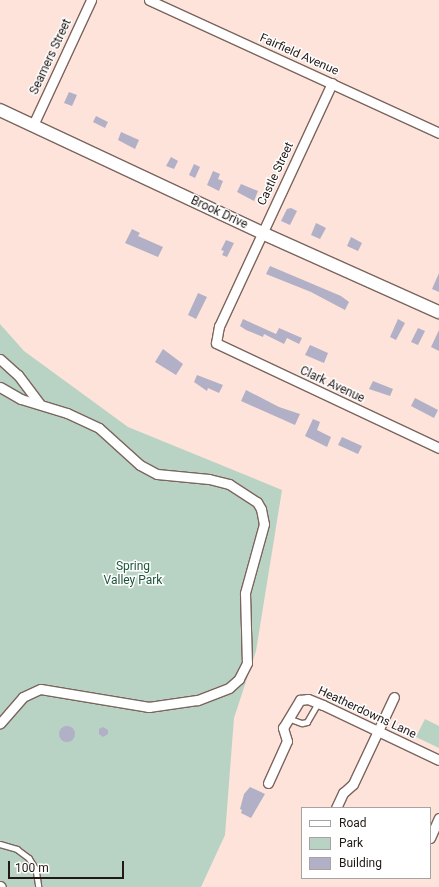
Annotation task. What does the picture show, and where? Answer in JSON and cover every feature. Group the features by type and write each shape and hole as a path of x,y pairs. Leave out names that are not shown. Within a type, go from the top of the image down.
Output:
{"street":[{"name":"Seamers Street","path":"33,125 91,0"},
{"name":"Fairfield Avenue","path":"149,0 439,133"},
{"name":"Castle Street","path":"216,343 219,326 332,83"},
{"name":"Brook Drive","path":"0,110 262,233 439,312"},
{"name":"Clark Avenue","path":"216,343 439,448"},
{"path":"0,359 18,375 40,403"},
{"path":"0,387 21,399 40,403 99,428 140,465 157,474 209,479 229,484 257,502 261,509 263,533 245,598 246,663 239,679 229,688 197,700 149,706 40,689 23,697 0,723"},
{"path":"336,807 343,793 353,784 394,697"},
{"name":"Heatherdowns Lane","path":"289,715 300,700 308,699 439,760"},
{"path":"268,783 287,741 283,728 289,715"},
{"path":"431,834 435,820"}],"lane":[{"path":"289,715 302,723 307,722 318,703"},
{"path":"0,844 17,849 29,858 36,869 39,887"}],"green space":[{"name":"Spring Valley Park","path":"0,324 24,351 128,427 282,490 256,651 234,718 225,835 201,887 0,887"},
{"path":"425,719 439,726 439,748 416,737"}],"building":[{"path":"69,92 77,95 72,106 64,103"},
{"path":"96,116 108,122 105,128 93,122"},
{"path":"121,132 139,140 135,149 118,140"},
{"path":"171,157 178,161 174,169 166,166"},
{"path":"194,164 200,167 195,178 189,175"},
{"path":"213,171 220,174 218,179 223,181 219,191 207,185"},
{"path":"241,184 258,191 254,201 237,192"},
{"path":"291,208 297,211 290,225 281,221 287,209"},
{"path":"316,223 326,228 320,239 311,235"},
{"path":"132,229 140,233 138,236 163,247 158,257 125,243"},
{"path":"351,237 362,243 358,251 347,246"},
{"path":"226,240 234,243 227,257 222,255 224,251 221,250"},
{"path":"270,266 341,296 349,302 345,310 311,292 266,274"},
{"path":"439,273 439,292 432,289"},
{"path":"198,293 207,297 196,319 188,315"},
{"path":"243,319 276,334 279,328 302,338 299,344 287,338 284,344 264,334 263,337 246,330 240,326"},
{"path":"398,319 405,323 396,340 390,337"},
{"path":"418,328 425,331 418,345 411,342"},
{"path":"439,330 439,351 431,347"},
{"path":"310,345 328,353 324,363 305,355"},
{"path":"163,349 183,364 176,375 155,362"},
{"path":"197,375 223,385 219,393 208,388 207,391 194,382"},
{"path":"373,381 393,389 390,396 369,389"},
{"path":"246,390 279,407 300,414 295,425 241,401"},
{"path":"415,398 438,410 434,418 411,406"},
{"path":"313,419 320,422 317,430 331,437 327,447 305,436"},
{"path":"342,437 362,446 358,454 338,445"},
{"path":"67,726 74,731 75,734 70,741 67,742 60,737 59,734 64,727"},
{"path":"103,727 108,730 108,734 103,737 99,734 99,729"},
{"path":"250,787 265,794 251,818 241,813 242,810 240,809 244,794"}]}
